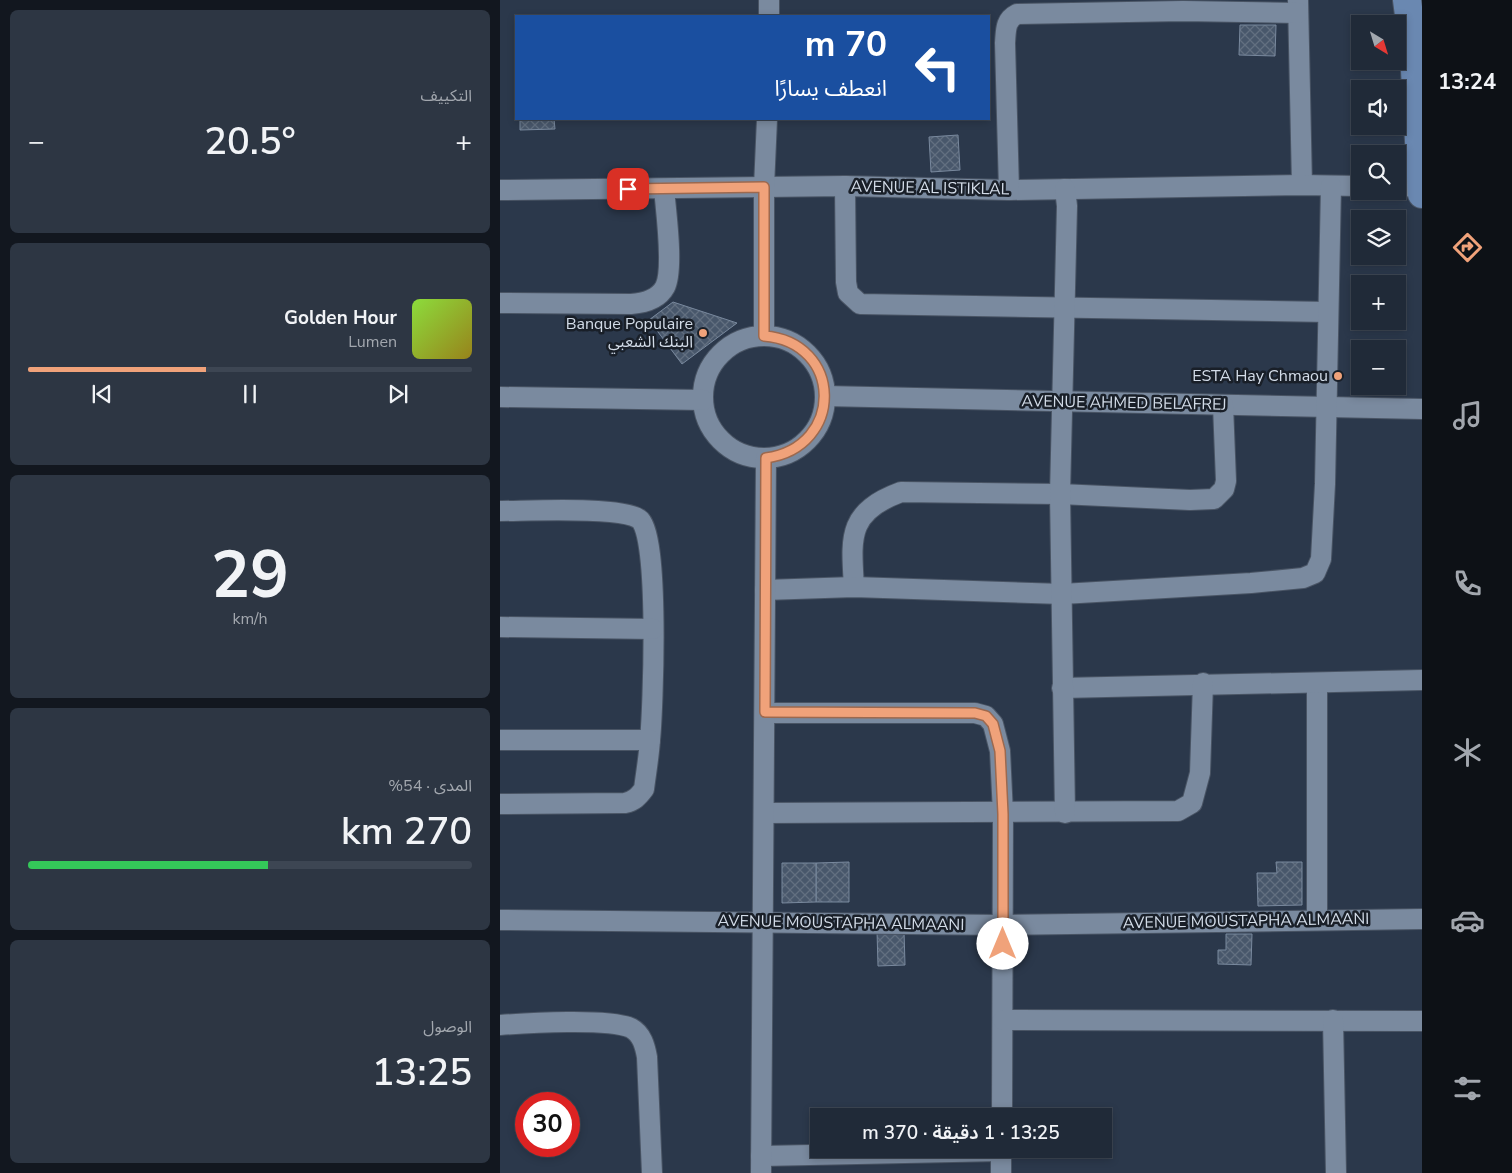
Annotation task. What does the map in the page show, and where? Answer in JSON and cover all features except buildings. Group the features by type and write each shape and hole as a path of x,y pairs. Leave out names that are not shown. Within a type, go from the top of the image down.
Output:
{"street":[{"path":"769,0 770,15"},
{"path":"1407,0 1418,53 1422,194"},
{"path":"1009,190 997,43 1010,18 1017,14 1183,11 1298,6 1302,185"},
{"path":"764,336 764,187 767,120"},
{"name":"AVENUE AL ISTIKLAL","path":"500,190 845,186 1009,190 1302,185 1351,186"},
{"path":"845,186 846,282 848,292 860,304 1065,306 1328,312"},
{"path":"765,590 854,588 1062,594 1251,583 1303,578 1315,573 1321,558 1330,186"},
{"path":"1406,186 1422,187"},
{"path":"500,303 631,304 649,301 666,286 669,272 664,189"},
{"path":"1065,189 1067,206 1060,494 1065,813"},
{"path":"764,336 789,341 804,350 819,371 825,396 824,410 813,434 792,451 766,458 755,458 735,452 718,438 707,420 703,400 706,375 720,355 740,341 764,336"},
{"path":"500,396 703,400"},
{"name":"AVENUE AHMED BELAFREJ","path":"825,396 1326,408 1422,408"},
{"path":"854,588 852,547 856,527 865,510 883,498 901,492 1060,494 1190,500 1214,498 1224,489 1226,481 1223,405"},
{"path":"766,458 761,1165 873,1158"},
{"path":"500,511 620,512 641,520 645,526 650,543 653,629 650,740 644,789 633,801 625,803 500,804"},
{"path":"500,627 653,629"},
{"path":"1062,688 1202,683 1317,683 1422,680"},
{"path":"764,813 1003,814 1178,811 1192,803 1200,773 1202,683"},
{"path":"1317,683 1317,920"},
{"path":"765,712 975,713 986,716 993,724 998,739 1003,814 1002,1108"},
{"path":"500,740 650,740"},
{"name":"AVENUE MOUSTAPHA ALMAANI","path":"500,920 1003,925 1422,920"},
{"path":"1003,1020 1422,1021"},
{"path":"1333,1020 1336,1173"},
{"path":"500,1025 586,1022 620,1025 638,1034 645,1046 647,1057 652,1173"},
{"path":"1001,1173 1002,1158"}],"place":[{"name":"Banque Populaire البنك الشعبي","path":"703,333"},
{"name":"ESTA Hay Chmaou","path":"1338,376"}],"route":[{"path":"628,189 764,187 764,336 781,338 804,350 819,371 825,396 824,410 813,434 792,451 766,458 765,712 975,713 986,716 993,724 1000,751 1003,814 1003,944"}]}
